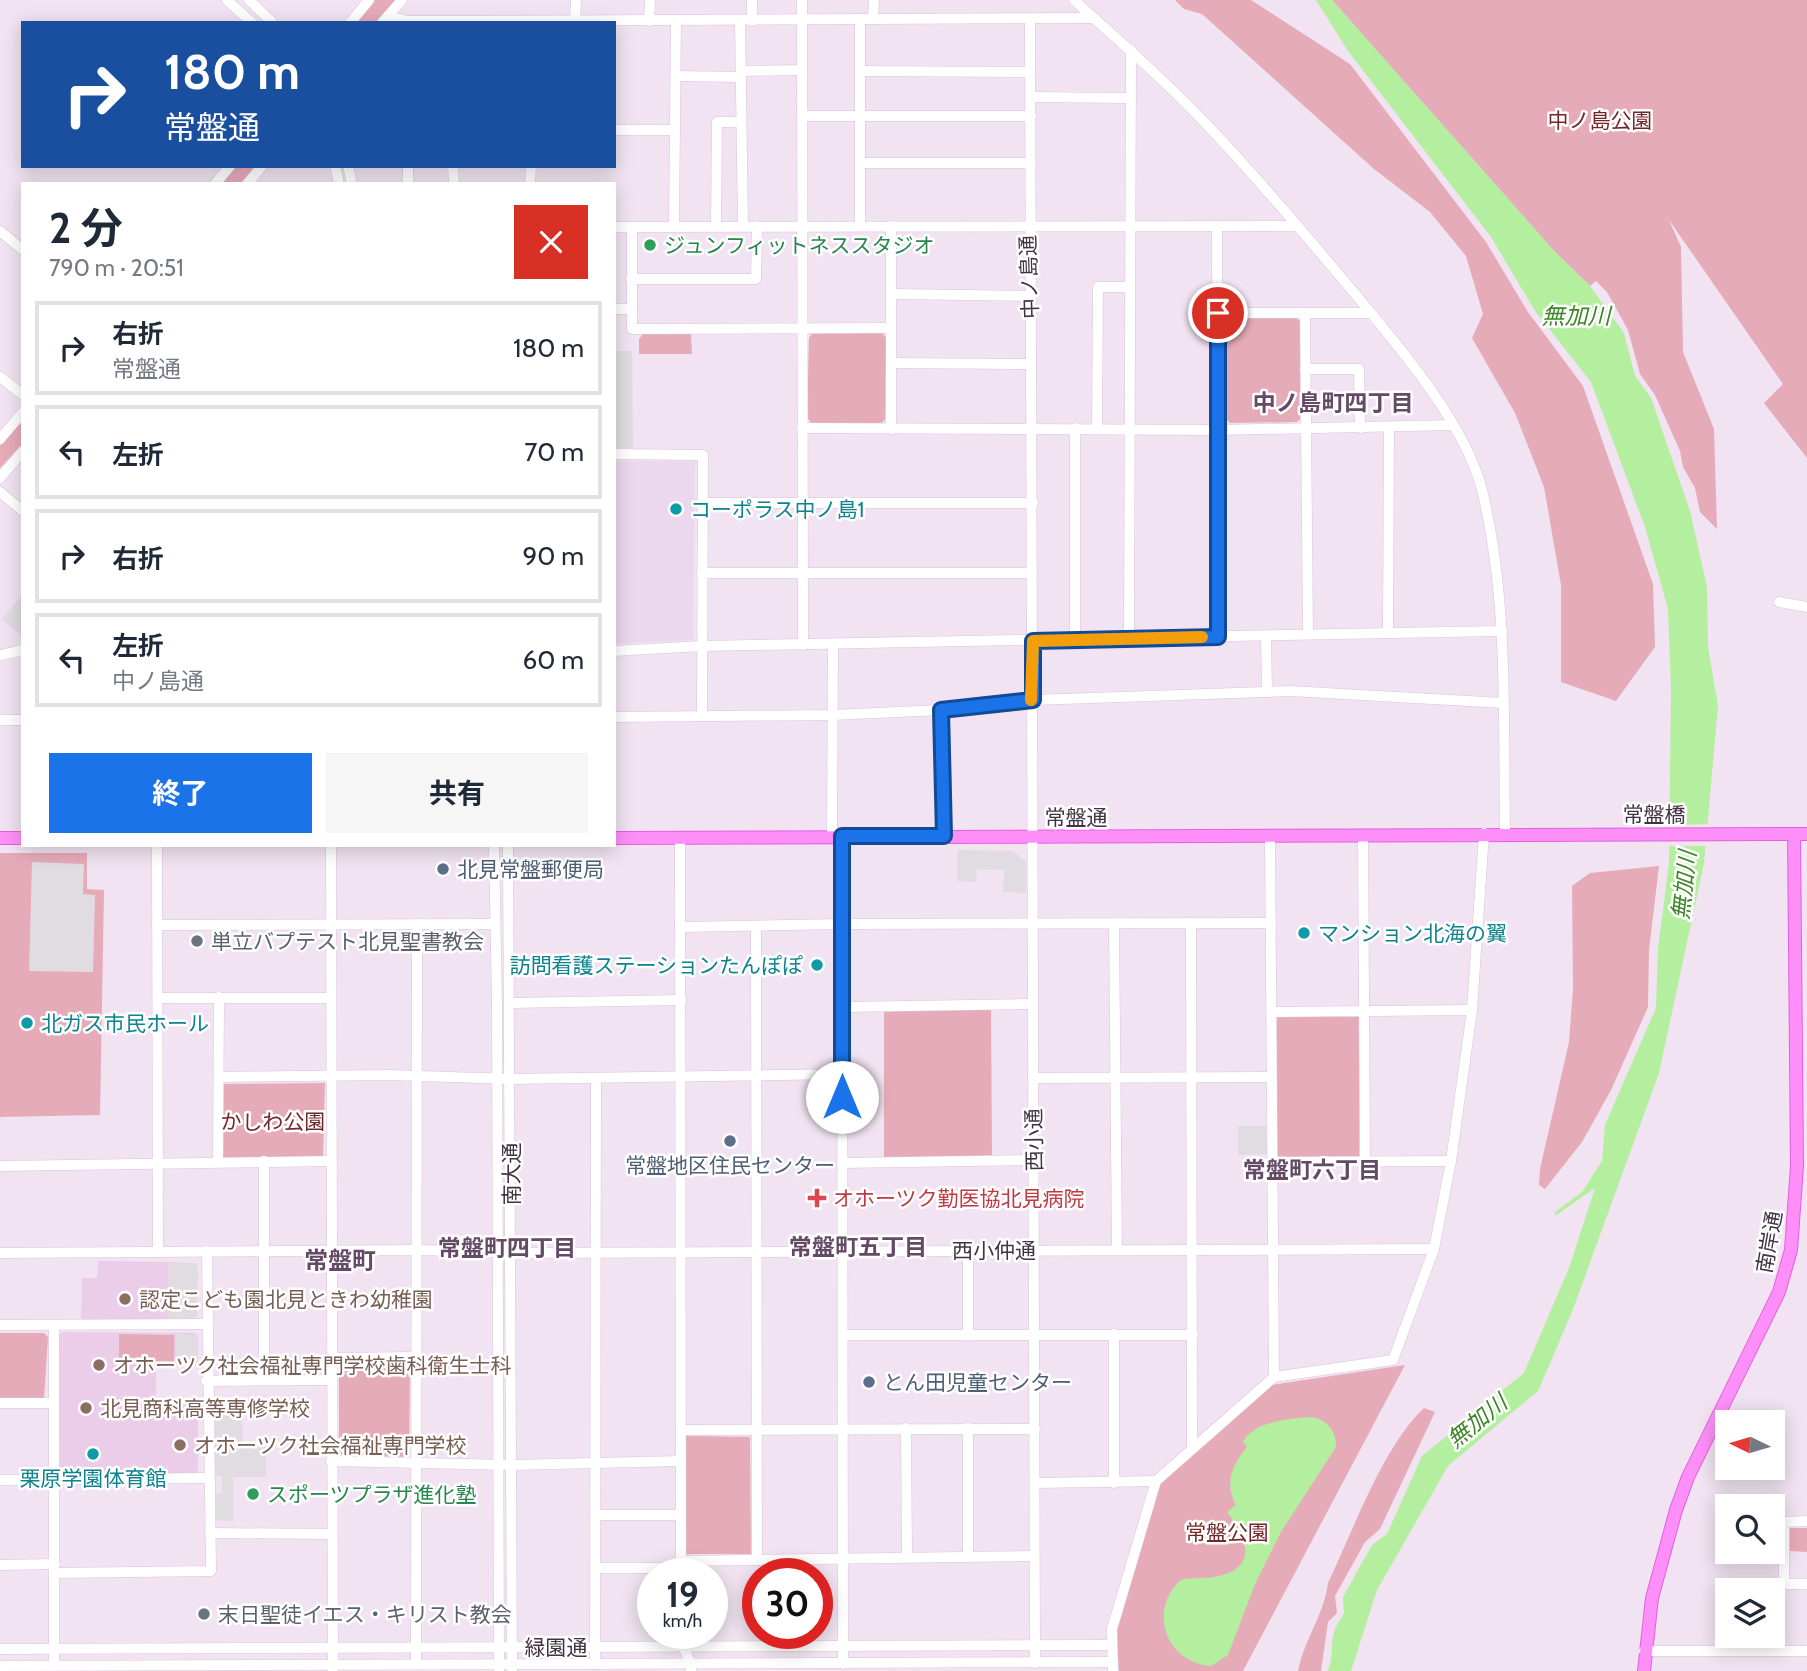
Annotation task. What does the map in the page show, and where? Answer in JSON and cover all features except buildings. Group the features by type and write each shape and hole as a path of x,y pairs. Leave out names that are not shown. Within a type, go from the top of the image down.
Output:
{"main road":[{"name":"常盤通","path":"616,838 1537,833"},
{"name":"常盤橋","path":"1537,833 1801,834"},
{"name":"南岸通","path":"1644,1671 1644,1651 1660,1562 1680,1499 1786,1273 1796,1202 1802,1086 1801,834"},
{"path":"0,838 21,838"}],"street":[{"path":"227,0 250,21"},
{"path":"249,0 271,21"},
{"path":"352,21 369,0"},
{"path":"385,19 401,0"},
{"path":"575,21 576,0"},
{"path":"649,21 650,0"},
{"path":"752,0 752,21"},
{"path":"802,0 803,645"},
{"path":"873,19 874,0"},
{"path":"1074,0 1131,50 1208,126 1404,353 1453,425 1481,487 1493,548 1502,631 1505,833"},
{"path":"616,22 1094,19"},
{"path":"674,226 676,20"},
{"path":"860,20 860,225"},
{"path":"1030,20 1031,227 1297,226"},
{"path":"740,21 743,226"},
{"path":"1129,639 1131,50"},
{"path":"676,76 802,70"},
{"path":"860,71 1030,72"},
{"path":"1030,97 1131,98"},
{"path":"802,116 1031,116"},
{"path":"716,226 717,122 741,122"},
{"path":"616,130 675,130"},
{"path":"860,163 1031,163"},
{"path":"217,182 228,168"},
{"path":"249,182 260,168"},
{"name":"中ノ島通","path":"616,226 1031,227 1033,700"},
{"path":"631,279 756,279 757,226"},
{"path":"891,226 891,429"},
{"path":"1217,226 1218,637"},
{"path":"632,227 632,329 891,328"},
{"path":"0,231 21,248"},
{"path":"1097,428 1098,287 1130,287"},
{"path":"891,294 1031,296"},
{"path":"616,309 632,309"},
{"path":"1218,313 1370,313"},
{"path":"1305,313 1308,634"},
{"path":"891,363 1031,364"},
{"path":"1305,369 1359,369 1360,428"},
{"path":"0,377 21,393"},
{"path":"0,439 21,414"},
{"path":"802,428 1218,430 1453,425"},
{"path":"1075,428 1075,640"},
{"path":"1388,632 1389,428"},
{"path":"0,478 21,453"},
{"path":"616,454 703,455 702,716"},
{"path":"0,492 21,509"},
{"path":"702,503 1033,503"},
{"path":"702,573 1032,573"},
{"path":"1779,602 1807,607"},
{"path":"616,651 702,646 1502,631"},
{"path":"1266,636 1266,692"},
{"path":"833,645 832,715 842,923 843,1007 843,1664"},
{"path":"0,655 21,650"},
{"path":"616,717 832,715 941,710 1033,700 1266,692 1503,703"},
{"name":"西小通","path":"1033,700 1035,1663"},
{"path":"941,710 944,836"},
{"path":"0,720 21,720"},
{"path":"1113,1667 1112,1629 1156,1481 1274,1377 1393,1360 1434,1249 1451,1161 1472,1010 1484,833"},
{"path":"1363,835 1365,1161"},
{"path":"1270,836 1274,1377"},
{"path":"680,839 681,1558"},
{"path":"157,847 158,1252"},
{"path":"331,847 333,1668"},
{"name":"南大通","path":"494,847 498,1078 499,1668"},
{"name":"南大通","path":"508,847 512,1668"},
{"path":"680,927 842,923 1271,923"},
{"path":"1191,923 1192,1450"},
{"path":"416,1664 417,924"},
{"path":"158,925 495,924"},
{"path":"1114,924 1117,1249"},
{"path":"756,926 757,1558"},
{"path":"218,1161 219,997"},
{"path":"158,998 331,998"},
{"path":"510,1003 681,1000"},
{"path":"843,1007 1032,1004"},
{"path":"1272,1012 1472,1010"},
{"path":"219,1077 417,1075 510,1079 842,1074"},
{"path":"1033,1078 1271,1077"},
{"path":"595,1664 596,1078"},
{"path":"842,1164 1034,1160"},
{"path":"264,1161 264,1380"},
{"path":"0,1166 331,1161"},
{"path":"1271,1162 1451,1161"},
{"name":"西小仲通","path":"0,1253 1434,1249"},
{"path":"968,1250 968,1336"},
{"path":"0,1565 55,1569 211,1571 206,1381 207,1251"},
{"path":"0,1325 207,1324"},
{"path":"54,1325 54,1665"},
{"path":"843,1335 1192,1335"},
{"path":"1114,1335 1114,1483"},
{"path":"332,1358 416,1357"},
{"path":"206,1381 332,1380"},
{"path":"0,1403 54,1403"},
{"path":"906,1428 907,1557"},
{"path":"968,1428 968,1556"},
{"path":"681,1430 1035,1429"},
{"path":"331,1461 511,1465 681,1461"},
{"path":"0,1480 209,1478"},
{"path":"1035,1483 1156,1481"},
{"path":"596,1515 681,1515"},
{"path":"1807,1521 1784,1522 1784,1584 1807,1584"},
{"path":"210,1533 331,1534"},
{"path":"833,1558 1034,1556"},
{"path":"595,1568 637,1568"},
{"name":"緑園通","path":"728,1646 1112,1646"},
{"name":"緑園通","path":"0,1649 637,1647"},
{"path":"92,1649 92,1668"},
{"path":"682,1649 691,1667"},
{"path":"1644,1651 1807,1651"},
{"name":"緑園通","path":"0,1666 333,1668 416,1664 512,1668 595,1664 751,1668 843,1664 1035,1663 1113,1667"}],"shaded area":[{"path":"616,351 632,351 633,448 616,448"},
{"path":"616,461 695,461 693,640 616,644"},
{"path":"21,596 21,636 2,619"},
{"path":"958,850 1013,851 1026,862 1026,893 1003,892 1004,870 977,869 976,882 957,881"},
{"path":"32,862 84,864 83,894 95,895 93,972 29,971"},
{"path":"1238,1126 1266,1126 1267,1154 1238,1155"},
{"name":"認定こども園北見ときわ幼稚園","path":"98,1261 169,1262 168,1321 81,1320 82,1278 97,1278"},
{"path":"169,1262 195,1263 198,1266 197,1316 194,1320 168,1321"},
{"path":"63,1332 195,1333 198,1336 198,1366 156,1366 156,1398 198,1398 196,1473 65,1475 60,1472 59,1336"},
{"path":"176,1333 198,1336 198,1366 176,1366"},
{"path":"215,1413 242,1414 243,1447 266,1447 266,1477 233,1477 233,1521 215,1520 216,1494 222,1493 222,1476 215,1476"}],"green space":[{"path":"373,0 396,0 379,21 356,21"},
{"path":"1175,0 1251,0 1350,64 1486,242 1528,312 1583,386 1653,584 1655,647 1616,701 1561,682 1561,585 1544,487 1515,413 1472,338 1483,314 1466,256 1430,212 1374,169 1202,14 1184,9"},
{"name":"中ノ島公園","path":"1332,0 1807,0 1807,458 1764,403 1783,384 1669,220 1681,247 1683,352 1714,429 1717,529 1700,512 1695,488 1683,467 1680,451 1655,395 1640,374 1628,330 1607,292 1596,281 1590,286 1554,251"},
{"path":"234,168 255,168 244,182 223,182"},
{"path":"1230,318 1296,318 1300,321 1300,419 1297,422 1230,423 1225,418 1226,323"},
{"path":"813,332 881,332 886,338 885,419 880,425 812,424 807,417 809,338"},
{"path":"643,334 691,334 692,354 639,354 639,339"},
{"path":"21,422 21,445 0,468 0,446"},
{"path":"0,853 87,853 87,889 104,890 100,1115 0,1117"},
{"path":"1659,866 1649,950 1648,1007 1611,1090 1582,1142 1545,1189 1539,1185 1540,1169 1569,1042 1573,989 1572,886 1590,873"},
{"path":"884,1010 991,1010 992,1158 884,1159"},
{"path":"1275,1016 1361,1017 1359,1156 1275,1158"},
{"name":"かしわ公園","path":"325,1083 323,1158 222,1158 221,1084"},
{"path":"0,1333 44,1333 48,1337 44,1399 0,1398"},
{"path":"119,1334 174,1335 174,1364 119,1364"},
{"path":"339,1365 410,1366 409,1457 339,1455"},
{"name":"常盤公園","path":"1405,1365 1243,1671 1119,1671 1115,1628 1157,1489 1163,1481 1271,1385"},
{"path":"1424,1408 1435,1412 1380,1529 1365,1542 1335,1596 1337,1613 1328,1622 1321,1671 1298,1671 1328,1583 1370,1490 1395,1444"},
{"path":"686,1436 750,1437 751,1554 686,1554"},
{"path":"1790,1528 1807,1528 1807,1552 1790,1551"}],"water":[{"name":"無加川","path":"1316,0 1332,0 1554,251 1590,286 1624,333 1635,376 1651,398 1690,511 1707,587 1708,647 1718,706 1704,863 1659,1073 1572,1312 1538,1391 1448,1466 1377,1590 1351,1671 1328,1671 1333,1636 1344,1614 1343,1597 1372,1545 1387,1534 1422,1456 1524,1373 1569,1268 1595,1188 1555,1216 1555,1212 1582,1192 1602,1161 1605,1125 1656,1008 1658,949 1669,864 1671,687 1668,609 1645,527 1591,382 1535,311 1491,237 1348,51"},
{"path":"1310,1417 1329,1426 1336,1447 1281,1532 1255,1584 1228,1655 1211,1666 1195,1663 1183,1656 1166,1633 1165,1606 1171,1592 1181,1580 1228,1573 1243,1560 1244,1542 1227,1512 1236,1505 1232,1497 1231,1475 1247,1447 1243,1442 1248,1435 1272,1422"}],"pier":[{"path":"1713,824 1710,846 1666,846 1666,825"}],"slow traffic":[{"path":"1031,700 1033,641 1202,637"}],"place":[{"name":"ジュンフィットネススタジオ","path":"650,245"},
{"name":"コーポラス中ノ島1","path":"676,509"},
{"name":"北見常盤郵便局","path":"443,869"},
{"name":"マンション北海の翼","path":"1304,933"},
{"name":"単立バプテスト北見聖書教会","path":"197,941"},
{"name":"訪問看護ステーションたんぽぽ","path":"817,965"},
{"name":"北ガス市民ホール","path":"27,1023"},
{"name":"常盤地区住民センター","path":"730,1141"},
{"name":"オホーツク勤医協北見病院","path":"817,1198"},
{"name":"認定こども園北見ときわ幼稚園","path":"125,1299"},
{"name":"オホーツク社会福祉専門学校歯科衛生士科","path":"99,1365"},
{"name":"とん田児童センター","path":"869,1382"},
{"name":"北見商科高等専修学校","path":"86,1408"},
{"name":"オホーツク社会福祉専門学校","path":"180,1445"},
{"name":"栗原学園体育館","path":"93,1454"},
{"name":"スポーツプラザ進化塾","path":"253,1494"},
{"name":"末日聖徒イエス・キリスト教会","path":"204,1614"}],"district":[{"name":"中ノ島町四丁目","path":"1333,403"},
{"name":"常盤町六丁目","path":"1312,1170"},
{"name":"常盤町五丁目","path":"858,1247"},
{"name":"常盤町四丁目","path":"507,1248"},
{"name":"常盤町","path":"340,1260"}],"route":[{"path":"842,1097 842,836 944,836 941,710 1033,700 1033,641 1218,637 1218,313"}]}
